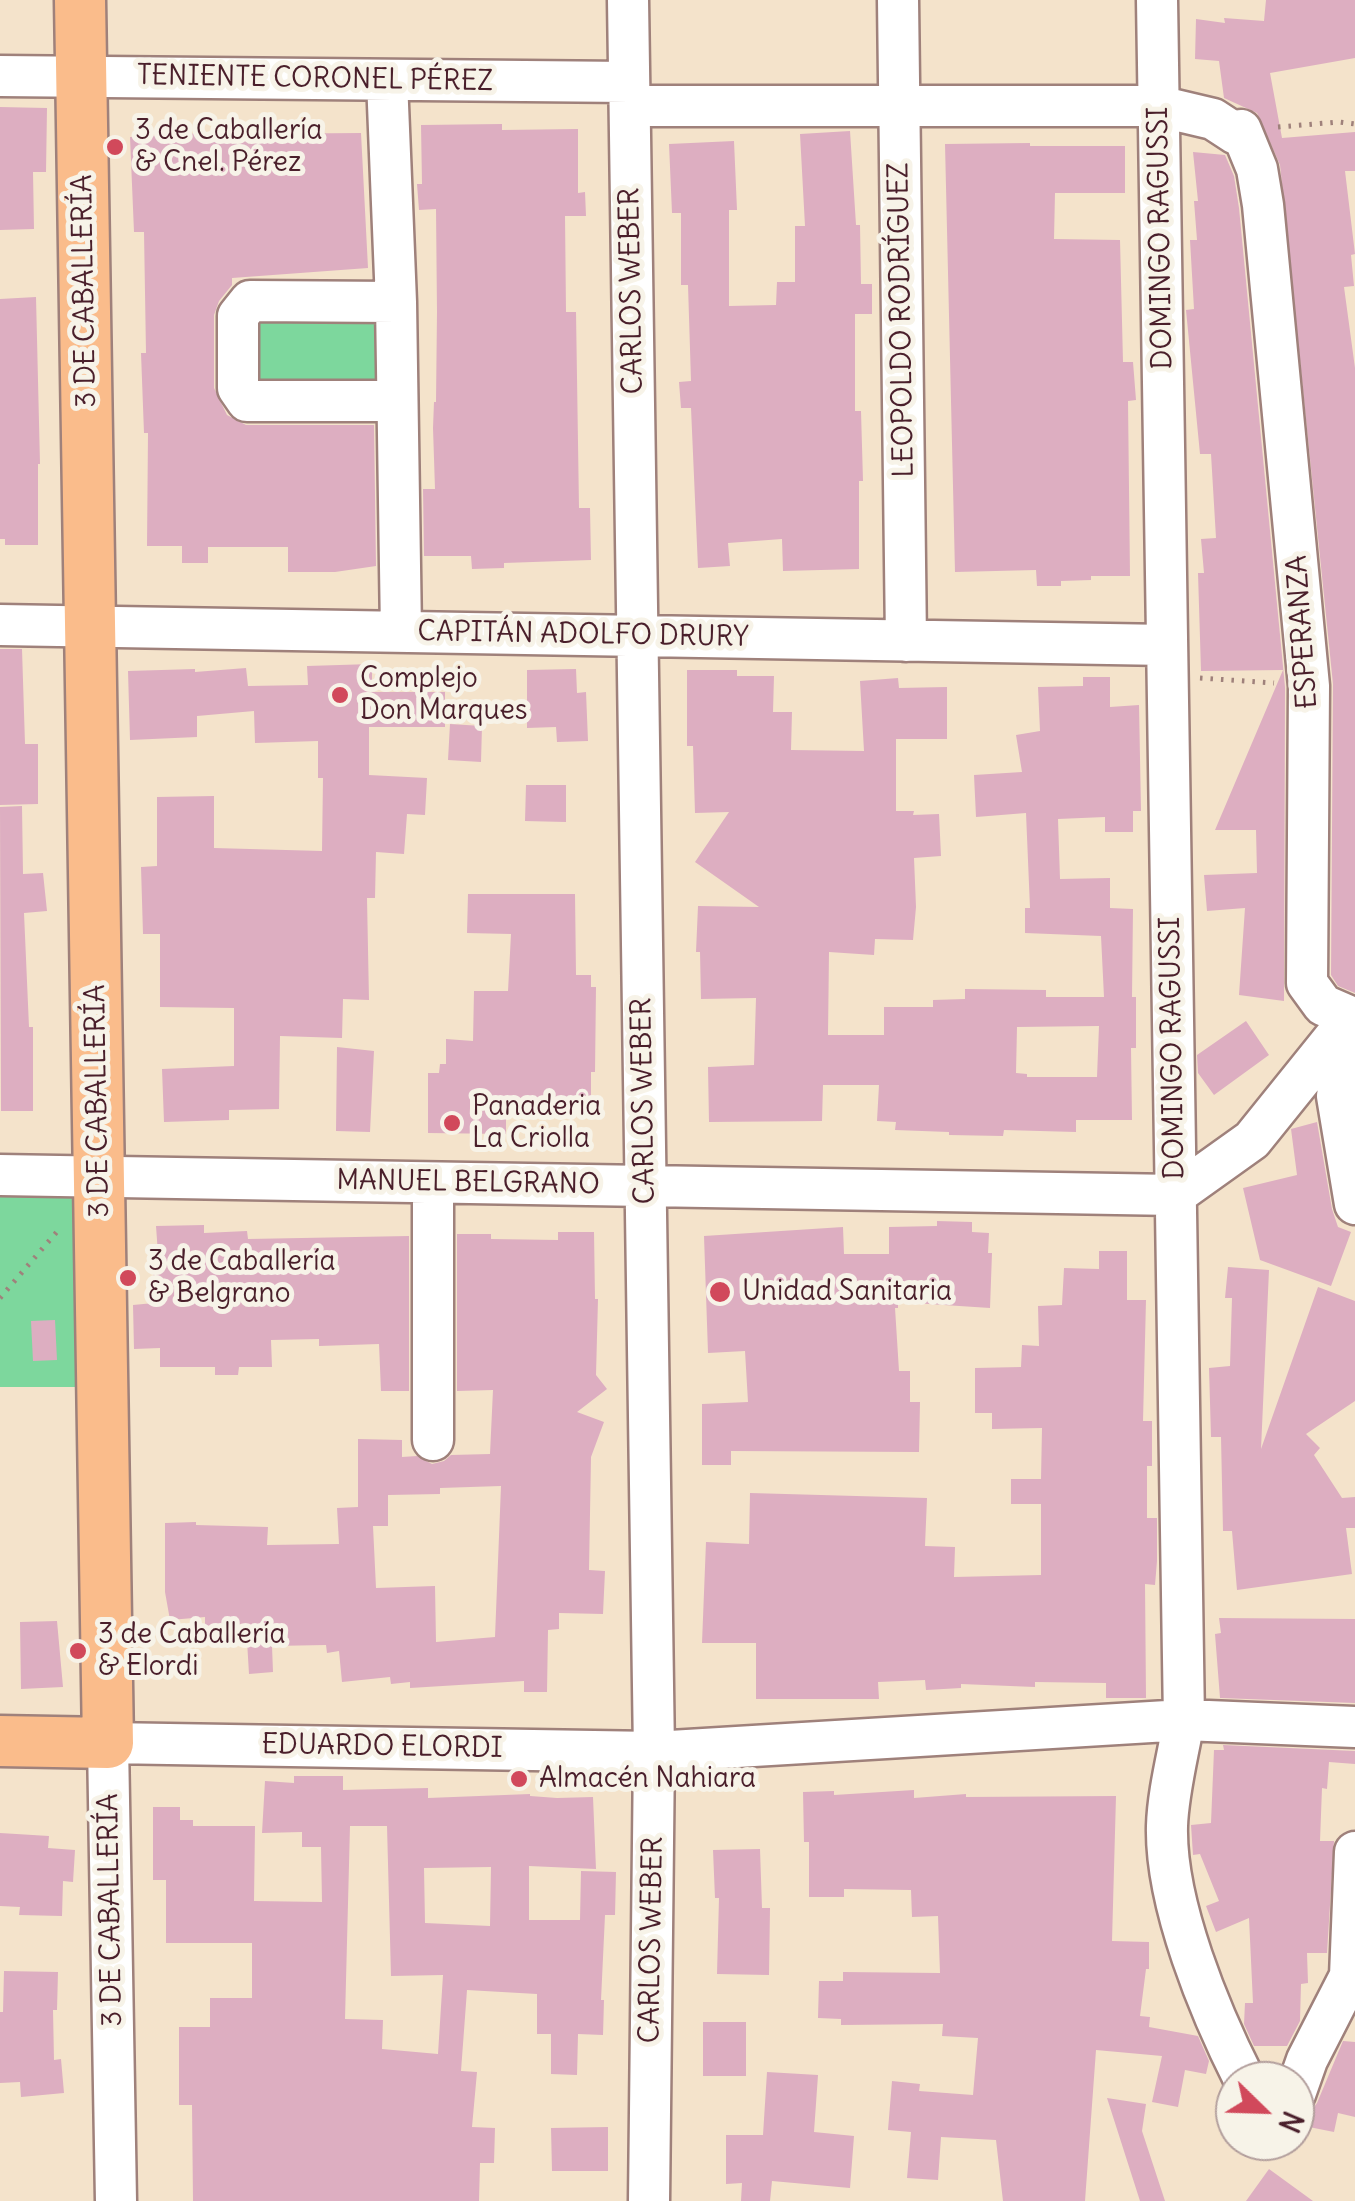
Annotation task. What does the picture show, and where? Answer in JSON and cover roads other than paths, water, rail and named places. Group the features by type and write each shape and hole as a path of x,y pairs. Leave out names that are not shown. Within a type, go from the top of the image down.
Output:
{"main road":[{"name":"3 DE CABALLERÍA","path":"80,0 108,1743"},
{"name":"EDUARDO ELORDI","path":"0,1741 108,1743"}],"street":[{"name":"CARLOS WEBER","path":"628,0 654,1752 649,2201"},
{"name":"LEOPOLDO RODRÍGUEZ","path":"898,0 906,641"},
{"name":"DOMINGO RAGUSSI","path":"1157,0 1184,1720 1167,1827 1173,1878 1190,1949 1212,2018 1235,2061"},
{"name":"TENIENTE CORONEL PÉREZ","path":"0,76 387,80 900,106 1158,106"},
{"path":"387,80 396,302 401,632"},
{"name":"ESPERANZA","path":"1158,106 1213,119 1236,134 1241,130 1257,169 1264,205 1309,686 1307,983 1323,1005 1353,1016"},
{"path":"396,302 250,302 238,316 238,388 247,401 397,401"},
{"name":"CAPITÁN ADOLFO DRURY","path":"0,625 906,641 1167,660"},
{"path":"1176,1195 1252,1140 1353,1016"},
{"path":"1353,1016 1338,1096 1355,1204"},
{"name":"MANUEL BELGRANO","path":"0,1175 1176,1195"},
{"path":"432,1182 433,1440"},
{"name":"EDUARDO ELORDI","path":"108,1743 654,1752 1184,1720 1355,1727"},
{"name":"3 DE CABALLERÍA","path":"108,1743 116,2201"},
{"path":"1307,2061 1350,1976 1355,1852"}],"place":[{"name":"3 de Caballería & Cnel. Pérez","path":"115,147"},
{"name":"Complejo Don Marques","path":"340,695"},
{"name":"Panaderia La Criolla","path":"452,1123"},
{"name":"3 de Caballería & Belgrano","path":"128,1278"},
{"name":"Unidad Sanitaria","path":"720,1292"},
{"name":"3 de Caballería & Elordi","path":"78,1651"},
{"name":"Almacén Nahiara","path":"519,1779"}]}
